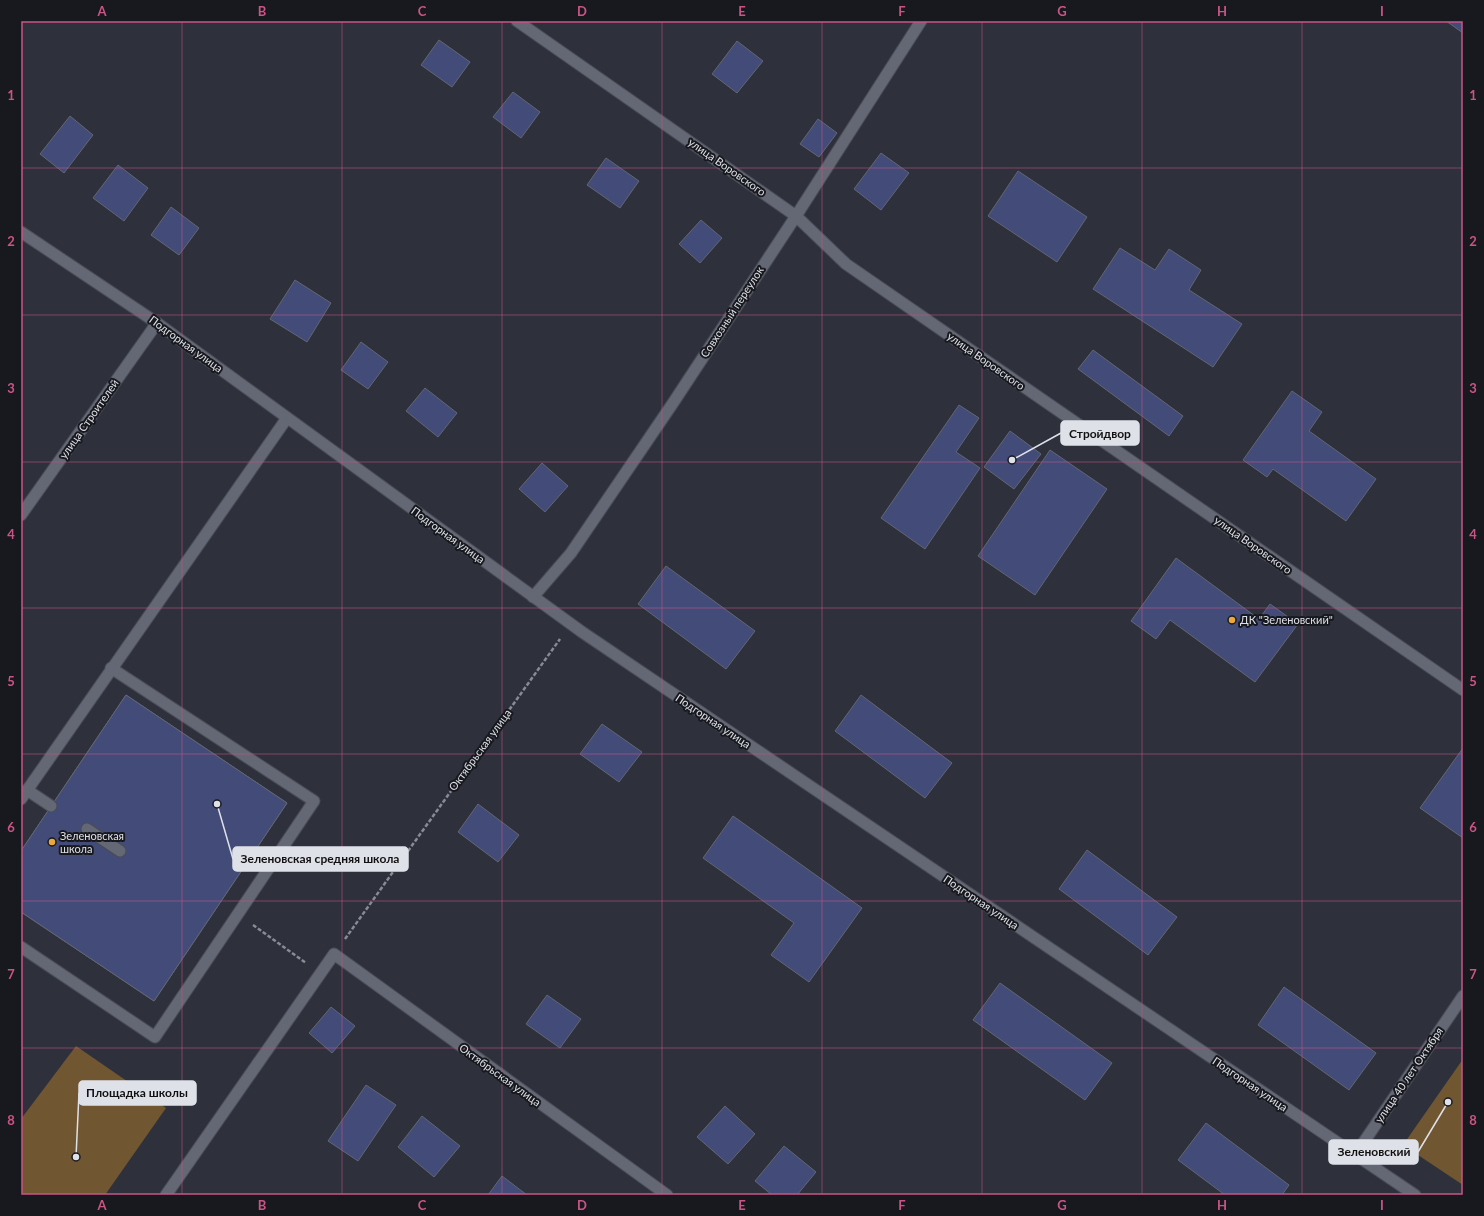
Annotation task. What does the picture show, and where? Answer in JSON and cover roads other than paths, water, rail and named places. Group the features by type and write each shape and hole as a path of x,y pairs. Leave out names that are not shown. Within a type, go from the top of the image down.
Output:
{"street":[{"name":"улица Воровского","path":"517,21 796,216 846,264 1463,690"},
{"name":"Совхозный переулок","path":"533,597 576,547 796,216 921,21"},
{"name":"Подгорная улица","path":"21,232 157,323 571,624 1415,1195"},
{"name":"улица Строителей","path":"21,515 157,323"},
{"path":"52,806 24,795 286,418"},
{"path":"21,947 155,1037 314,801 111,668"},
{"path":"87,829 120,851"},
{"name":"Октябрьская улица","path":"166,1195 334,954 667,1195"},
{"name":"улица 40 лет Октября","path":"1355,1154 1463,996"}],"place":[{"name":"Стройдвор","path":"1012,460"},
{"name":"ДК \"Зеленовский\"","path":"1232,620"},
{"name":"Зеленовская средняя школа","path":"217,804"},
{"name":"Зеленовская школа","path":"52,842"},
{"name":"Зеленовский","path":"1448,1102"},
{"name":"Площадка школы","path":"76,1157"}]}
